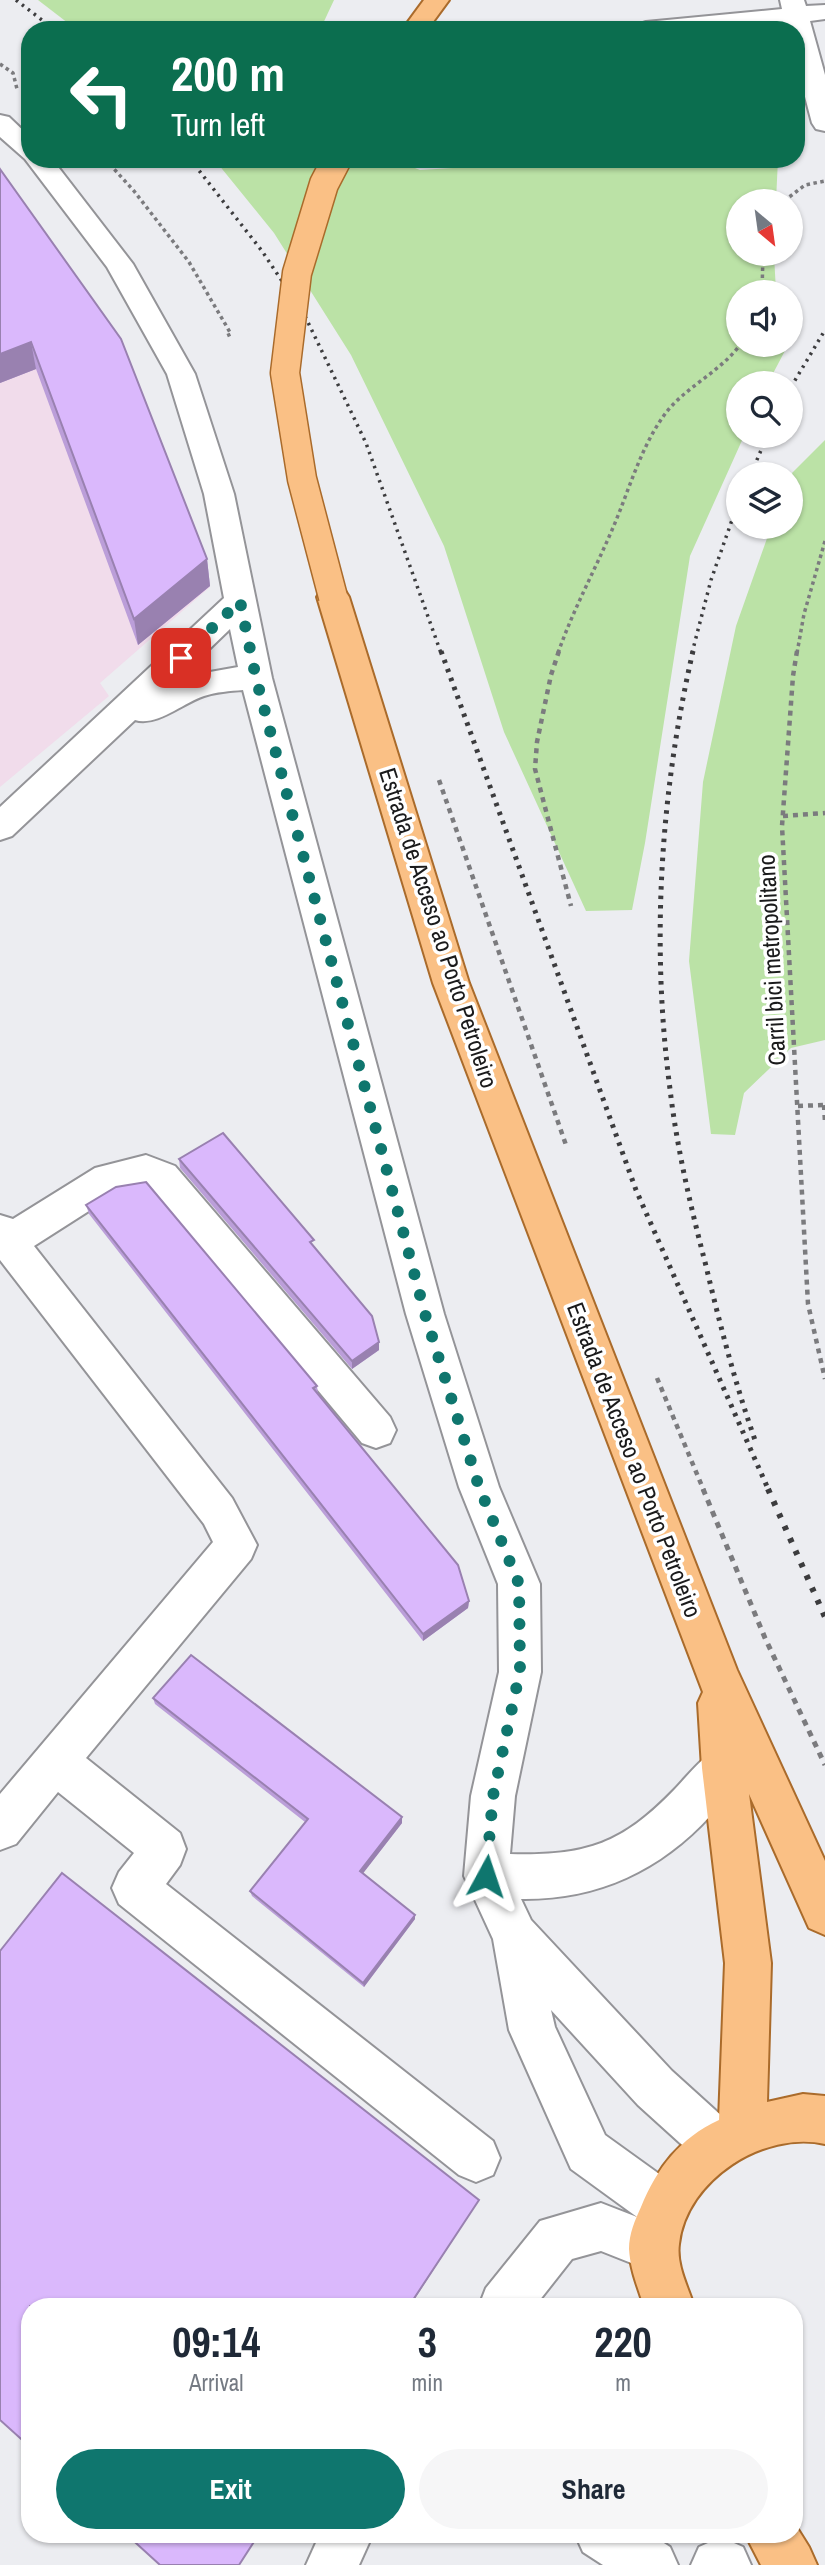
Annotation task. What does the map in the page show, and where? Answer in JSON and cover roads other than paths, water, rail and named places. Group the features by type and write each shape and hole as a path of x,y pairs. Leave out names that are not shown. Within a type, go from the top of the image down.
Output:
{"main road":[{"path":"421,21 437,0"},
{"name":"Estrada de Acceso ao Porto Petroleiro","path":"332,168 324,184 297,273 285,373 302,479 333,597 451,983 718,1676 825,1912"},
{"name":"Estrada de Acceso ao Porto Petroleiro","path":"718,1676 724,1768 748,1963 730,2139"},
{"path":"667,2298 658,2227 685,2175 730,2139 806,2115 825,2120"},
{"path":"777,2543 791,2565"}],"street":[{"path":"704,21 794,7 825,12"},
{"path":"805,48 825,123"},
{"path":"0,124 21,144"},
{"path":"44,168 119,264 181,374 219,494 256,678 425,1314 479,1487 519,1584 520,1671 493,1796 486,1876 515,1936 532,2031 588,2152 658,2227"},
{"path":"0,827 240,601"},
{"path":"101,734 180,690 229,678 256,678"},
{"path":"0,1828 236,1545 218,1511 4,1236 108,1179 146,1171 162,1177 376,1430"},
{"path":"56,1762 164,1849 135,1888 475,2158"},
{"path":"486,1876 572,1874 623,1859 672,1826 724,1768"},
{"path":"515,1936 655,2088 730,2139"},
{"path":"510,2298 556,2238 601,2227 658,2227"},
{"path":"332,2565 343,2543"},
{"path":"616,2543 652,2565"},
{"path":"717,2565 725,2565"}],"railway":[{"path":"16,0 43,21"},
{"path":"197,168 262,251 304,314 366,443 441,653"},
{"path":"801,371 825,330"},
{"path":"756,462 762,448"},
{"path":"692,653 711,580 726,537"},
{"path":"441,651 636,1190 769,1491"},
{"path":"693,651 666,814 660,925 664,1035 673,1111 690,1200 728,1354 755,1440"},
{"path":"768,1489 825,1617"}]}
